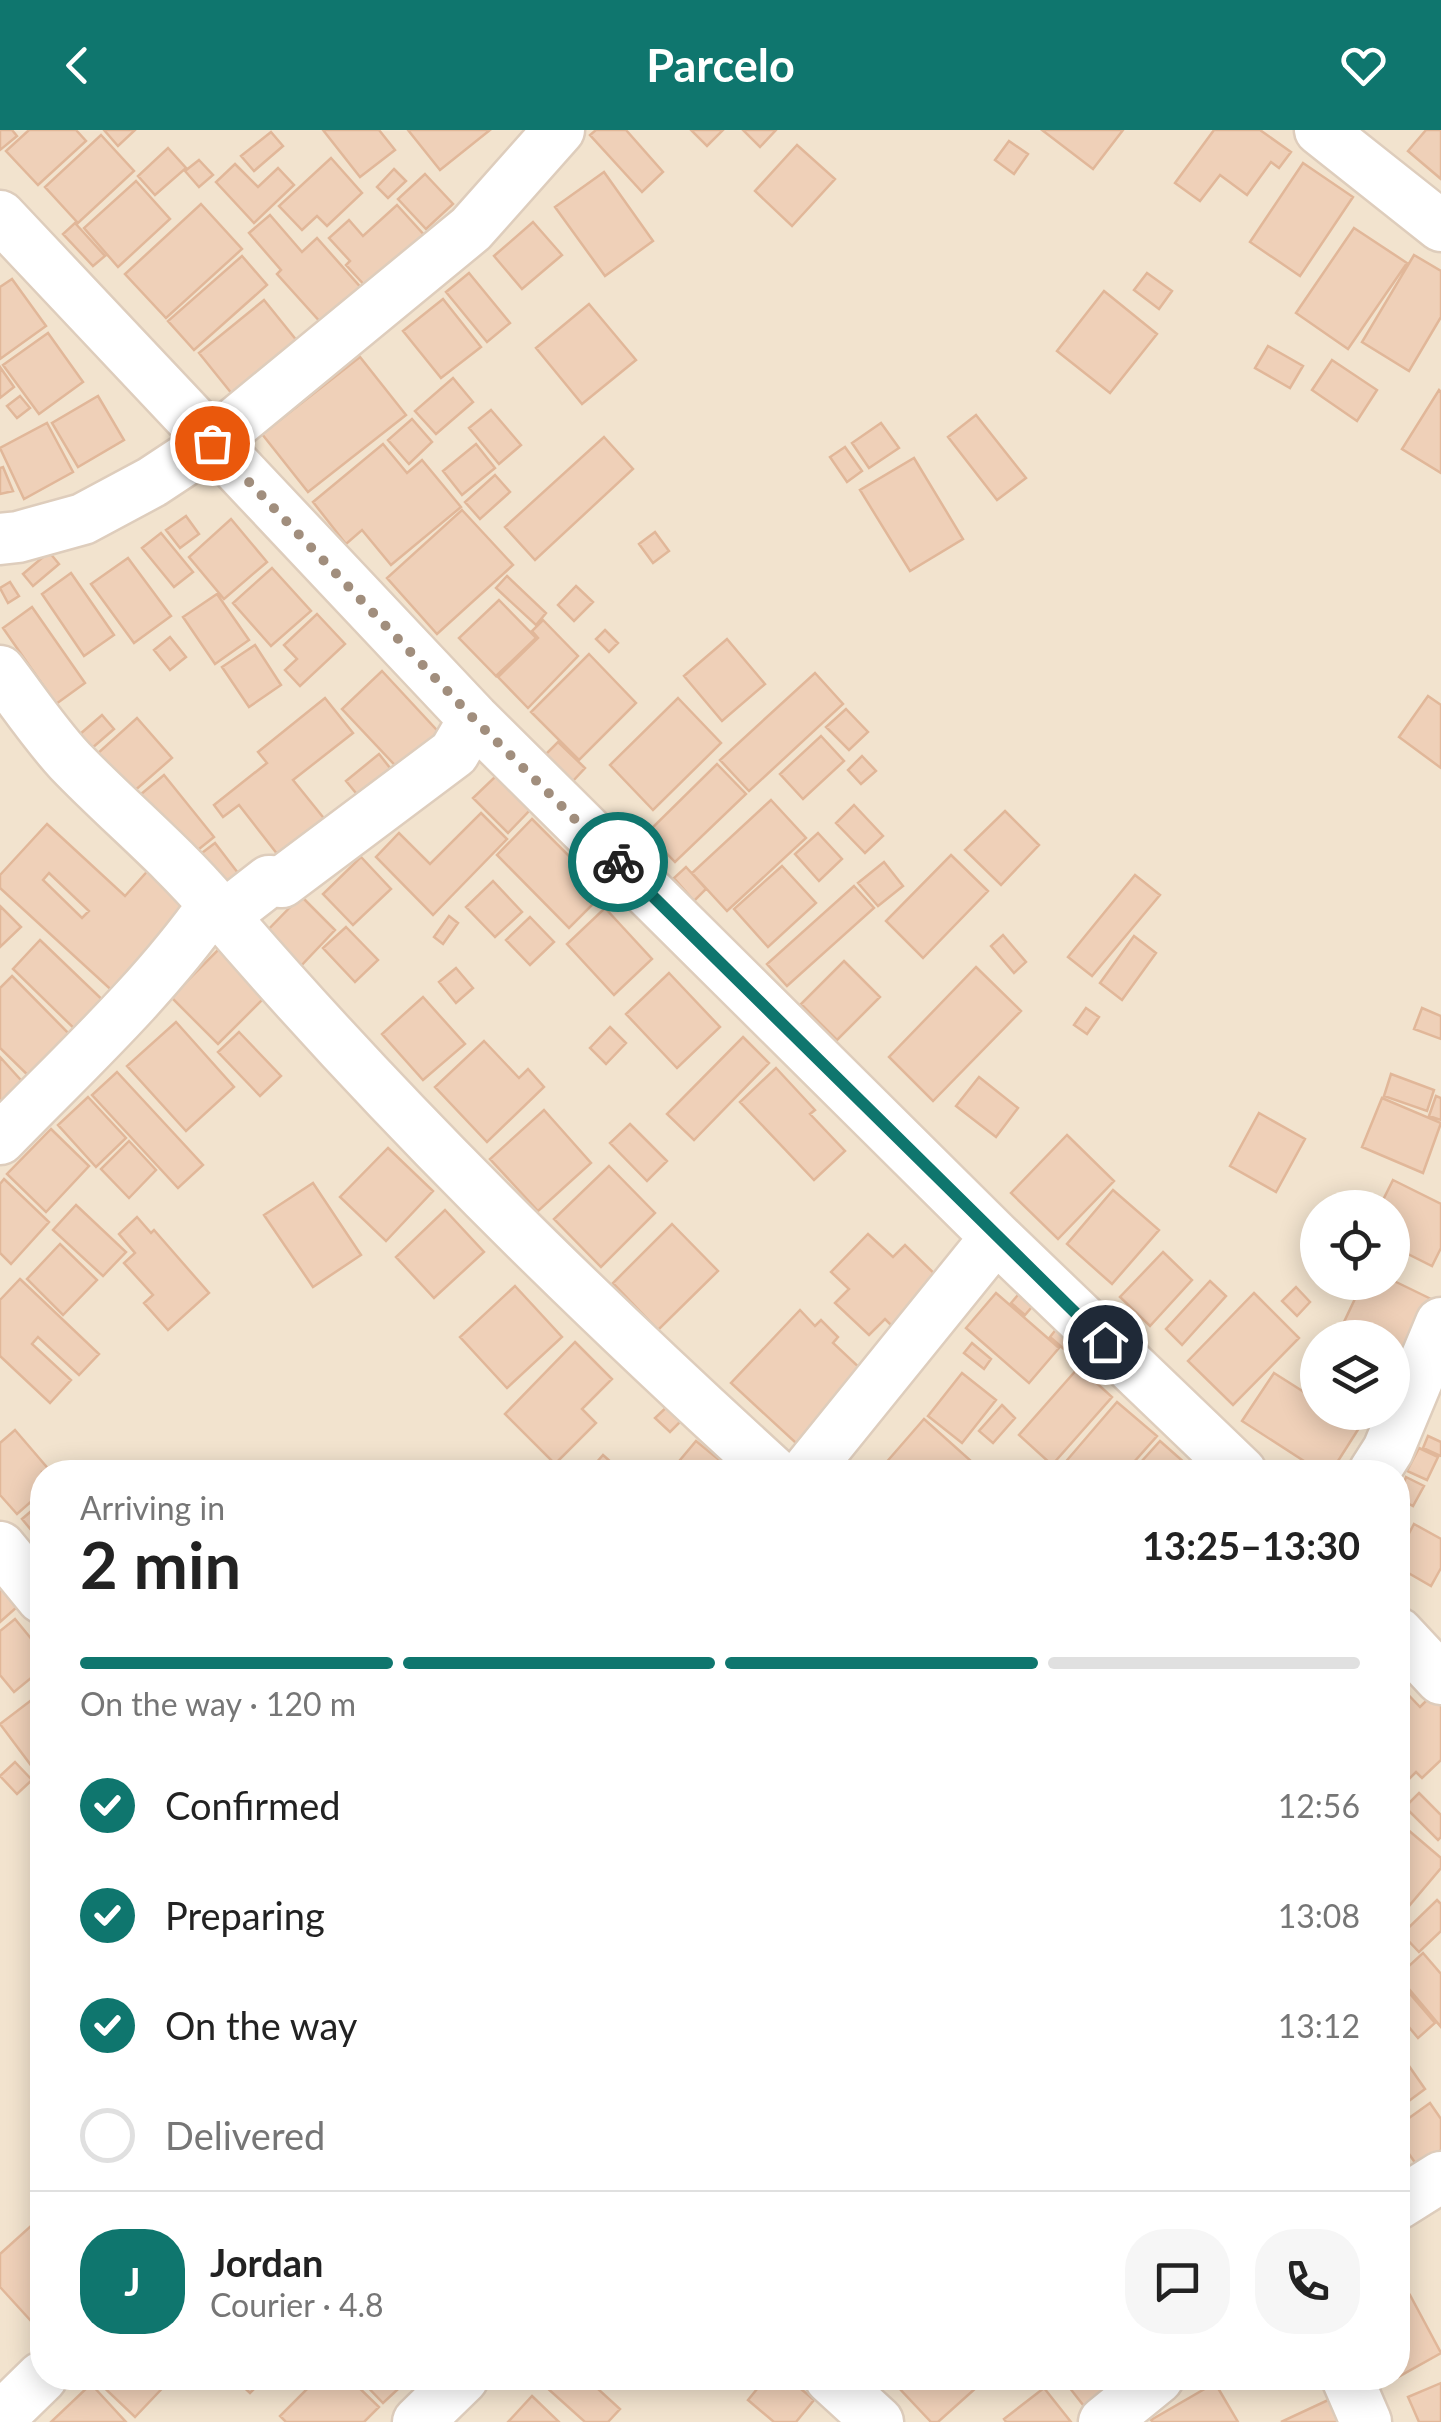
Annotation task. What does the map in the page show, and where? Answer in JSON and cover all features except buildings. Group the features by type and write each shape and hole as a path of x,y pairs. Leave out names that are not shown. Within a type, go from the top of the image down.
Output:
{"street":[{"path":"0,539 18,538 82,518 152,482 212,443 470,229 559,130"},
{"path":"1320,130 1441,226"},
{"path":"0,216 474,719 996,1237 1228,1460"},
{"path":"0,671 66,756 219,910 314,1018 510,1221 761,1460"},
{"path":"0,1139 219,910 268,881 282,882 329,849 454,753 474,719"},
{"path":"816,1460 996,1237"},
{"path":"1382,1460 1441,1323"},
{"path":"0,1547 30,1583"},
{"path":"1410,1646 1441,1679"},
{"path":"1410,2196 1441,2177"},
{"path":"0,2418 30,2389"},
{"path":"418,2422 451,2390"},
{"path":"843,2390 878,2422"},
{"path":"1104,2422 1143,2390"},
{"path":"1352,2390 1366,2422"}],"shaded area":[{"path":"0,130 1441,130 1441,2422 0,2422"}],"way so far":[{"path":"212,443 474,719 618,862"}],"route":[{"path":"618,862 1105,1342"}]}
